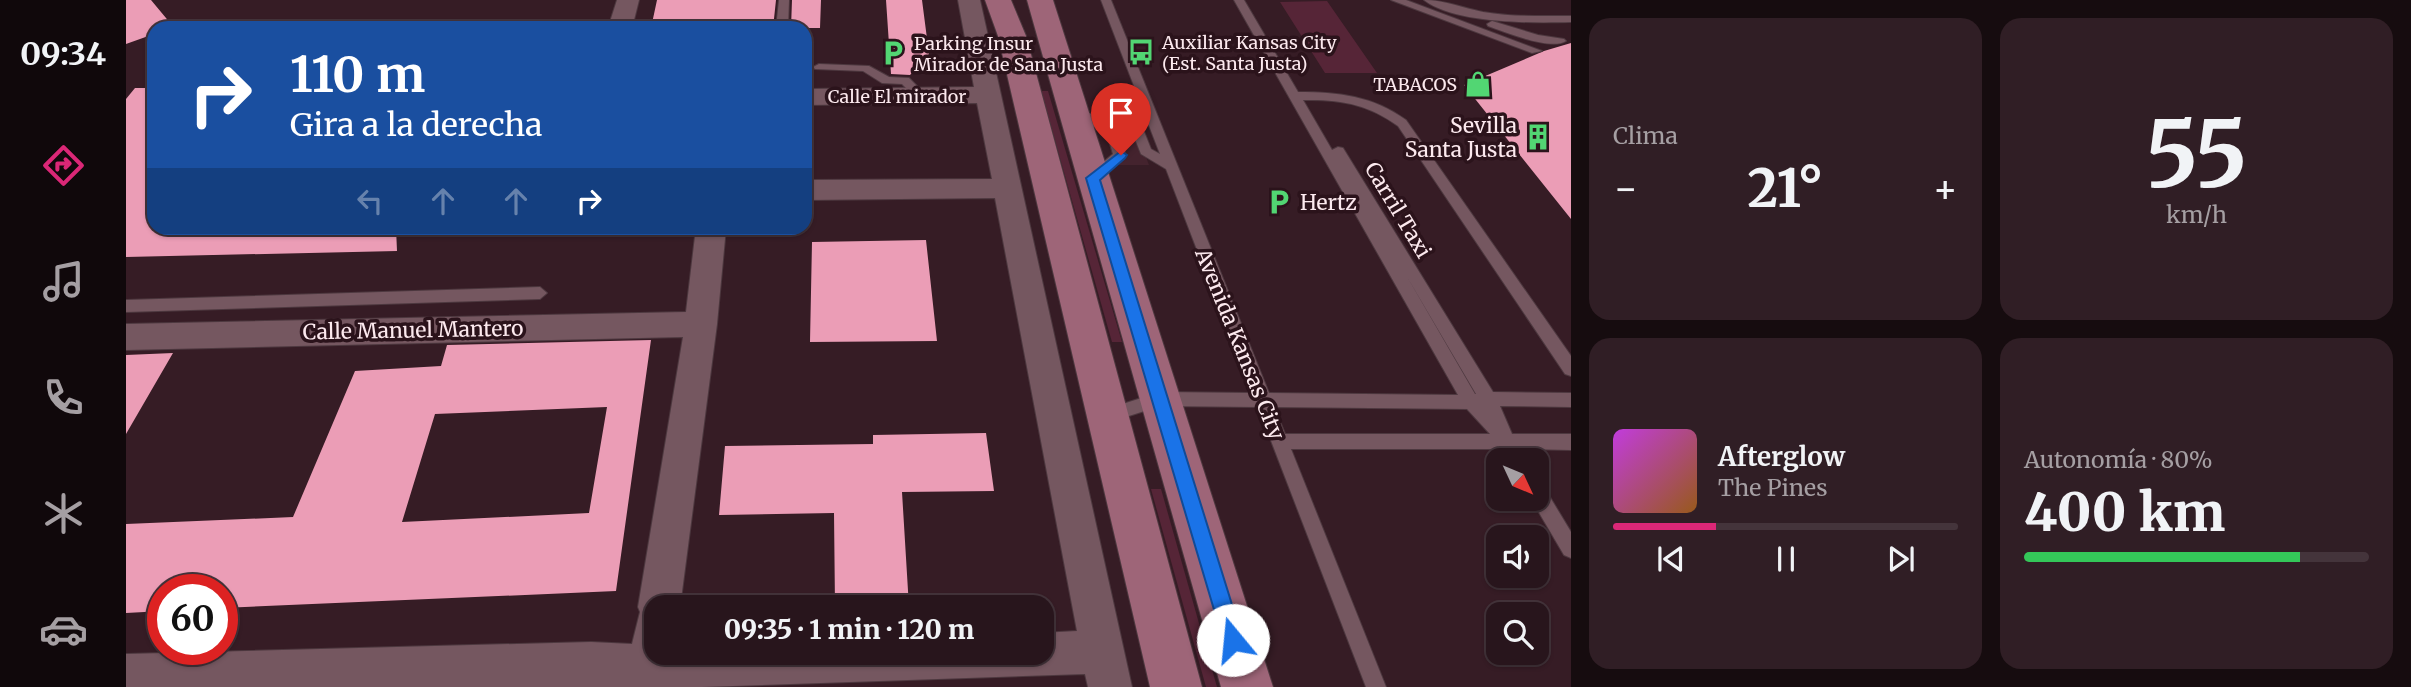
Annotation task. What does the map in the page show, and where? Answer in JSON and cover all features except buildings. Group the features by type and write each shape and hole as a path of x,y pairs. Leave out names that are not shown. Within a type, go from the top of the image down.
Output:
{"main road":[{"path":"998,0 1012,36 1176,687"},
{"path":"1040,0 1247,687"}],"street":[{"path":"622,21 628,0"},
{"path":"126,677 591,664 649,677 1107,669 969,0"},
{"name":"Calle El mirador","path":"812,97 988,95"},
{"path":"812,190 1007,188"},
{"path":"661,595 701,324 710,235"},
{"name":"Calle Manuel Mantero","path":"126,337 701,324"}],"lane":[{"path":"782,21 784,0"},
{"name":"Avenida Kansas City","path":"1106,0 1376,687"},
{"path":"1239,0 1299,96 1338,96 1363,100 1387,110 1402,123 1571,369"},
{"name":"Carril Taxi","path":"1249,0 1299,96 1480,401 1512,448"},
{"path":"1396,0 1535,51"},
{"path":"1429,0 1517,33 1560,41"},
{"path":"1464,13 1513,20 1571,19"},
{"path":"819,67 865,68 886,80 905,81 921,96"},
{"path":"126,306 540,293"},
{"path":"1107,416 1160,399 1571,400"},
{"path":"1279,441 1571,442"},
{"path":"1548,511 1571,549"}],"shaded area":[{"path":"1327,1 1377,73 1325,73 1280,2"},
{"path":"1041,91 1048,91 1122,342 1112,342"},
{"path":"1098,114 1130,114 1149,165 1116,165"},
{"path":"1151,489 1161,489 1217,687 1206,687"}],"place":[{"name":"Auxiliar Kansas City (Est. Santa Justa)","path":"1141,52"},
{"name":"Parking Insur Mirador de Sana Justa","path":"893,53"},
{"name":"TABACOS","path":"1478,84"},
{"name":"Sevilla Santa Justa","path":"1538,137"},
{"name":"Hertz","path":"1279,202"}],"route":[{"path":"1121,155 1093,178 1233,640"}]}
